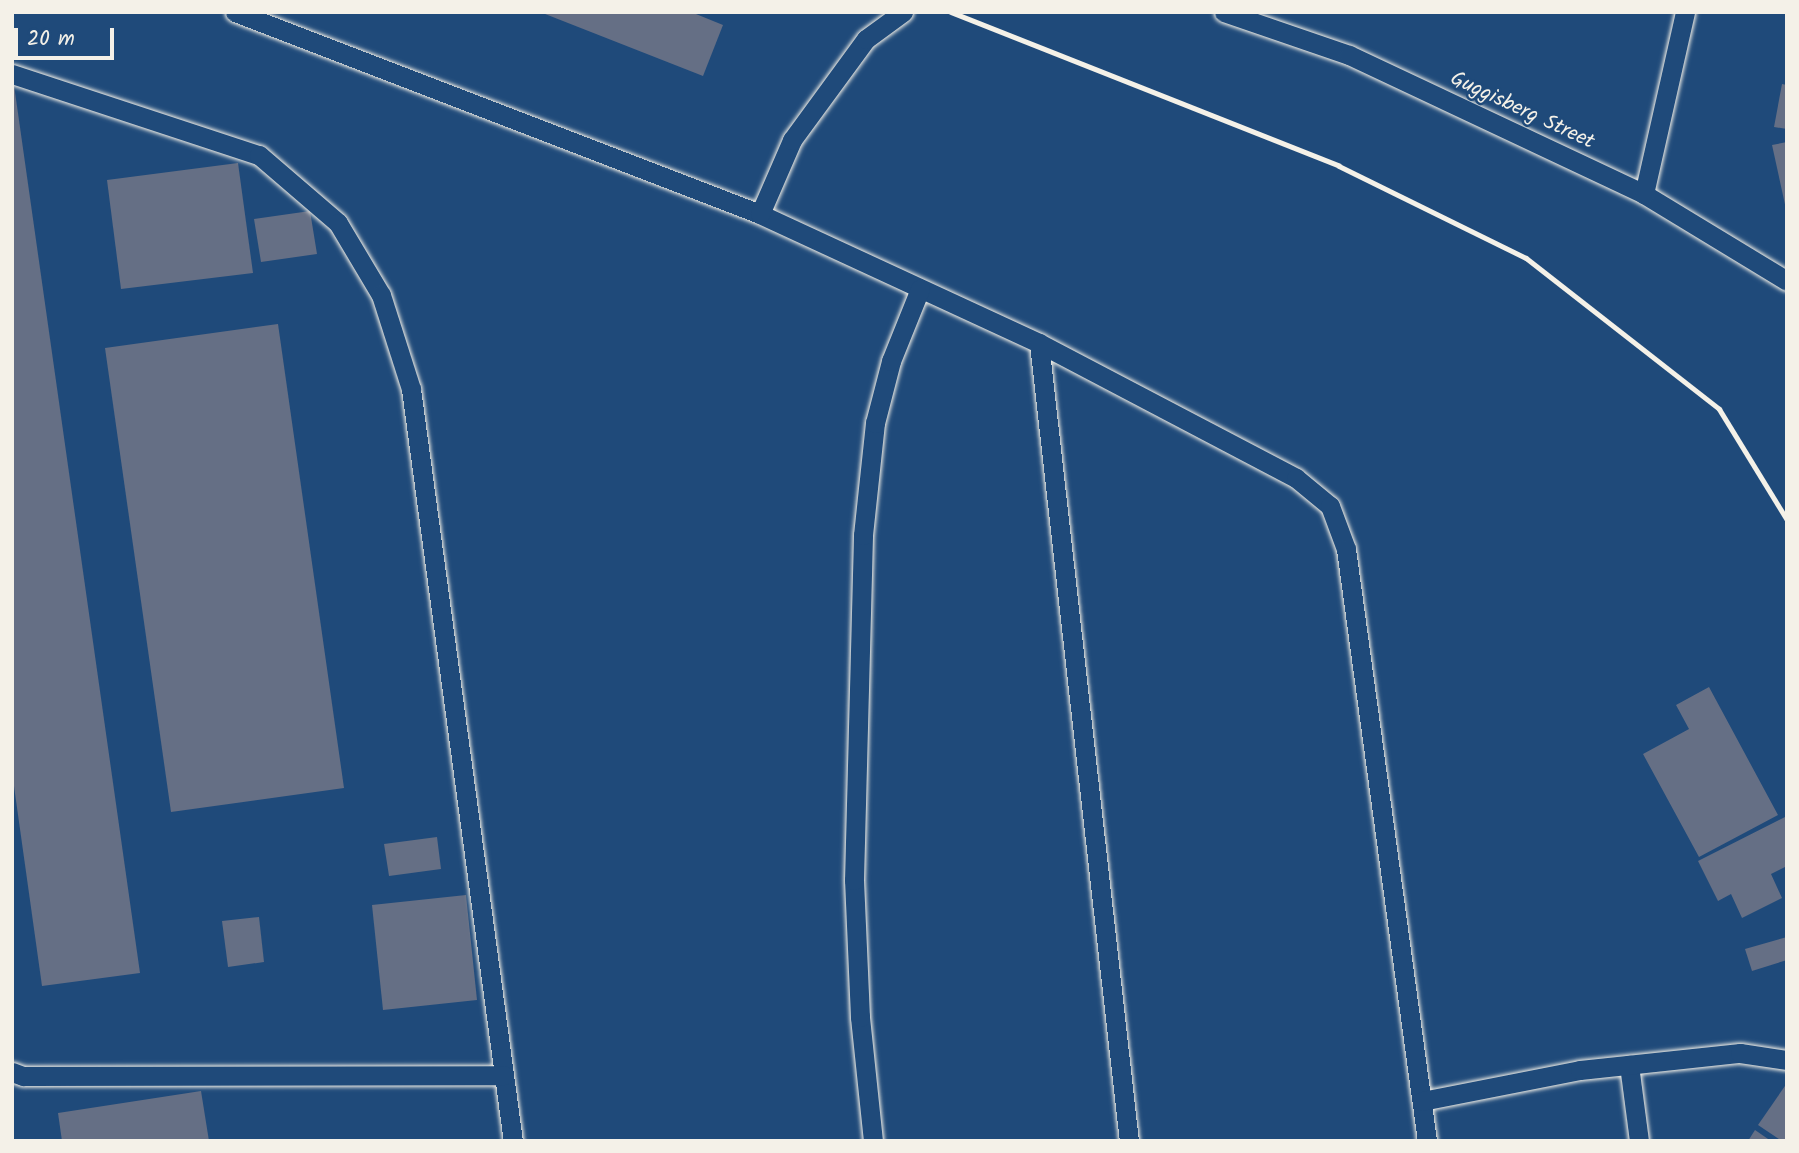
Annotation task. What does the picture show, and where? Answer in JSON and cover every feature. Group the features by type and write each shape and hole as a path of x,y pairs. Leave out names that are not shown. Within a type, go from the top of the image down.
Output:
{"lane":[{"path":"235,12 760,214 1039,343 1296,478 1330,506 1346,549 1427,1141"},
{"path":"760,214 792,140 866,39 903,12"},
{"name":"Guggisberg Street","path":"1224,12 1349,55 1644,194 1787,281"},
{"path":"1644,194 1685,12"},
{"path":"12,74 260,155 338,223 381,295 411,389 513,1141"},
{"path":"873,1141 860,1017 854,880 863,535 875,423 891,361 920,289"},
{"path":"1039,343 1129,1141"},
{"path":"1422,1101 1629,1065 1740,1053 1787,1060"},
{"path":"1629,1065 1639,1141"},
{"path":"12,1072 23,1076 504,1075"}],"building":[{"path":"540,12 691,12 723,25 703,76"},
{"path":"1782,84 1787,85 1787,129 1774,127"},
{"path":"14,85 140,973 42,986 12,772"},
{"path":"1787,142 1787,209 1786,209 1772,145"},
{"path":"238,163 253,273 121,289 107,180"},
{"path":"310,211 317,254 261,262 254,219"},
{"path":"278,324 344,788 171,812 105,348"},
{"path":"1709,687 1778,815 1699,857 1643,754 1689,729 1676,705"},
{"path":"1787,816 1787,866 1771,874 1782,898 1742,918 1731,894 1718,901 1698,861"},
{"path":"437,837 441,869 389,876 384,844"},
{"path":"466,895 477,1000 383,1010 372,905"},
{"path":"259,917 264,962 228,967 222,921"},
{"path":"1787,937 1787,960 1752,971 1745,949"},
{"path":"1787,1083 1787,1141 1782,1141 1758,1125"},
{"path":"201,1091 209,1141 62,1141 58,1113"},
{"path":"1755,1130 1771,1141 1748,1141"}],"railway":[{"path":"951,12 1339,166 1526,258 1719,409 1787,520"}]}
